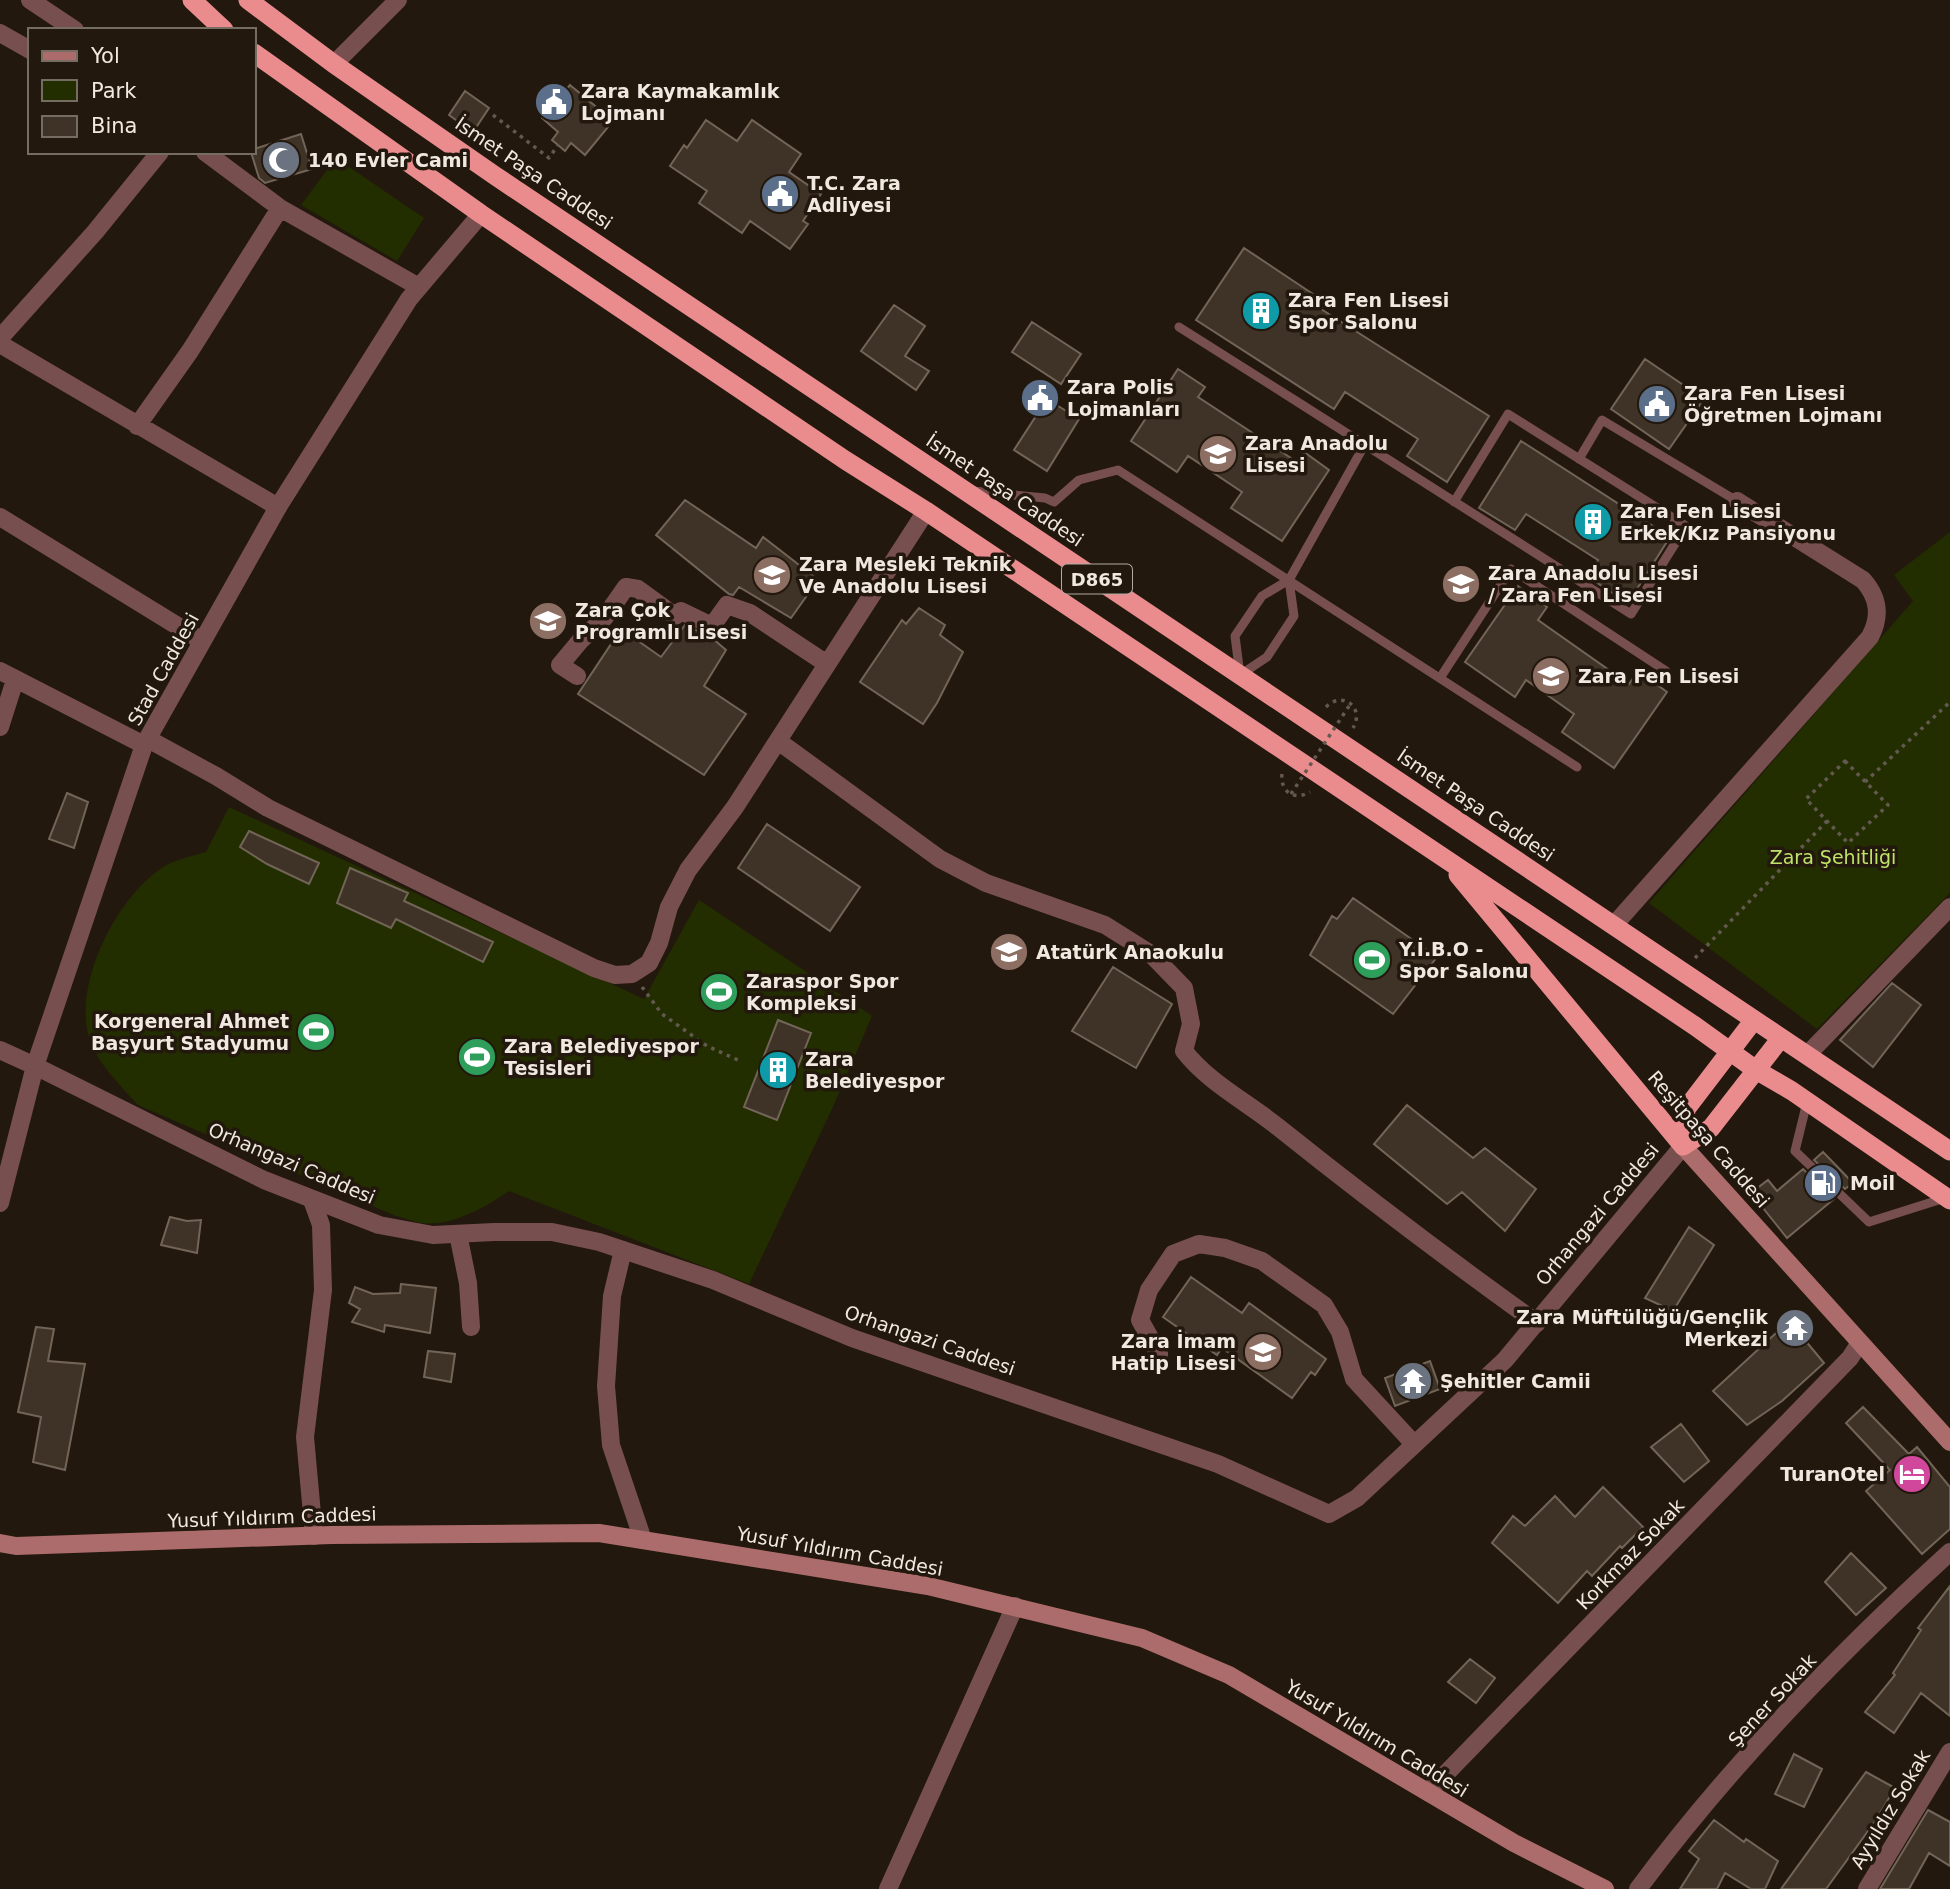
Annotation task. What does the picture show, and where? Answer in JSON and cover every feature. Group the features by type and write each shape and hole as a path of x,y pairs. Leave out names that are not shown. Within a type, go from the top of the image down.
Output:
{"highway":[{"path":"192,0 222,28"},
{"name":"İsmet Paşa Caddesi","path":"248,0 334,64 495,175 1950,1151"},
{"name":"D865","path":"256,54 481,214 845,460 926,511 1444,858 1948,1199"},
{"name":"Reşitpaşa Caddesi","path":"1444,858 1683,1146"},
{"name":"Orhangazi Caddesi","path":"1683,1146 1686,1109 1754,1020"},
{"name":"Orhangazi Caddesi","path":"1683,1146 1711,1128 1781,1038"}],"main road":[{"name":"Reşitpaşa Caddesi","path":"1683,1146 1950,1442"},
{"name":"Yusuf Yıldırım Caddesi","path":"0,1543 16,1546 314,1536 599,1533 928,1586 1142,1638 1229,1675 1514,1843 1605,1889"}],"street":[{"path":"30,0 72,28"},
{"path":"334,64 398,0"},
{"path":"0,33 28,49"},
{"path":"0,338 95,232 158,154"},
{"path":"208,154 280,208 419,287"},
{"path":"137,426 190,351 280,208"},
{"name":"Stad Caddesi","path":"0,1203 35,1066 146,742 278,507 409,299 481,214"},
{"path":"0,344 278,507"},
{"path":"1614,925 1870,637 1875,628 1878,606 1875,596 1863,580 1737,501"},
{"path":"0,727 8,676 216,776 268,808 594,968 615,975 632,974 649,962 659,943 669,907 688,870 736,807 926,511"},
{"path":"0,517 202,641"},
{"path":"577,676 560,666 580,641 605,617 626,587 638,589 675,616 681,611 712,626 727,605 750,613 827,664"},
{"path":"778,741 940,859 986,883 1105,925 1151,954 1184,988 1191,1024 1184,1051 1198,1068 1268,1119 1405,1228 1537,1323"},
{"path":"1807,1055 1950,907"},
{"name":"Orhangazi Caddesi","path":"0,1050 240,1168 312,1200 379,1225 433,1236 552,1231 599,1242 713,1280 852,1338 1218,1464 1329,1514 1356,1498 1505,1360 1683,1146"},
{"path":"312,1200 321,1225 323,1290 305,1437 314,1536"},
{"path":"458,1234 468,1283 471,1328"},
{"path":"1159,1353 1140,1320 1149,1290 1173,1254 1199,1244 1225,1248 1262,1261 1324,1305 1340,1332 1354,1379 1414,1444"},
{"path":"623,1250 612,1296 606,1386 611,1445 643,1540"},
{"name":"Korkmaz Sokak","path":"1428,1792 1850,1358 1859,1344"},
{"name":"Şener Sokak","path":"1638,1889 1664,1854 1768,1734 1881,1615 1950,1552"},
{"path":"888,1889 1015,1606"},
{"name":"Ayyıldız Sokak","path":"1867,1889 1950,1752"}],"lane":[{"path":"1179,327 1364,444 1454,502 1631,614 1686,526 1508,414 1454,502"},
{"path":"1579,459 1602,420 1737,501"},
{"path":"1289,580 1294,616 1268,657 1240,675 1236,636 1262,596 1289,580 1364,444"},
{"path":"964,490 1045,498 1054,502 1079,480 1118,470 1577,767"},
{"path":"1440,678 1511,569 1666,671"},
{"path":"1807,1102 1795,1151 1869,1222 1948,1199"}],"path":[{"path":"493,115 549,159 558,145"},
{"path":"1326,706 1340,699 1351,703 1357,718 1353,728"},
{"path":"1865,782 1950,702"},
{"path":"1291,794 1351,703"},
{"path":"1845,761 1888,805 1848,844 1827,821 1805,799 1845,761"},
{"path":"1285,769 1282,774 1283,786 1291,794 1303,796 1315,786"},
{"path":"1682,972 1827,821"},
{"path":"632,974 662,1014 707,1046 740,1061"}],"green space":[{"path":"336,158 424,218 397,261 301,205"},
{"name":"Zara Şehitliği","path":"1950,532 1950,893 1817,1029 1649,903 1913,601 1894,575"},
{"name":"Zara Belediyespor Tesisleri","path":"229,807 644,999 699,900 872,1016 832,1109 749,1284 509,1191 456,1219 433,1223 412,1221 138,1105 104,1066 90,1040 86,1018 87,994 93,969 103,943 131,897 165,866 206,852"}],"building":[{"name":"Zara Kaymakamlık Lojmanı","path":"570,85 613,121 585,155 571,143 565,151 552,140 558,132 542,118"},
{"path":"465,91 489,108 473,132 449,115"},
{"name":"T.C. Zara Adliyesi","path":"706,120 737,141 752,120 801,154 789,172 821,194 803,221 808,224 790,249 750,221 742,233 699,203 707,191 670,166 684,145 687,148"},
{"name":"140 Evler Cami","path":"301,134 312,169 265,183 259,178 252,154 256,154 256,148"},
{"path":"1244,248 1325,302 1321,309 1489,416 1447,482 1407,456 1418,439 1345,392 1334,409 1196,320"},
{"path":"894,305 925,326 905,356 929,371 916,390 861,351"},
{"name":"Zara Polis Lojmanları","path":"1032,322 1081,354 1061,384 1012,352"},
{"name":"Zara Fen Lisesi Öğretmen Lojmanı","path":"1645,359 1704,399 1669,449 1611,409"},
{"name":"Zara Anadolu Lisesi","path":"1178,369 1205,387 1198,397 1297,462 1304,452 1329,470 1282,541 1231,508 1242,492 1188,456 1177,472 1131,441"},
{"name":"Zara Polis Lojmanları","path":"1047,399 1079,419 1047,471 1014,450"},
{"name":"Zara Fen Lisesi Erkek/Kız Pansiyonu","path":"1521,441 1670,537 1628,603 1588,577 1598,560 1526,514 1515,530 1479,508"},
{"path":"685,500 756,548 763,537 816,578 813,587 791,618 739,587 733,595 729,594 656,535"},
{"name":"Zara Fen Lisesi","path":"1518,586 1547,607 1538,620 1629,684 1638,671 1667,692 1614,768 1562,732 1574,714 1526,680 1515,697 1465,662"},
{"path":"919,608 945,625 940,635 963,652 923,724 860,682 902,620 906,624"},
{"path":"685,625 711,637 726,650 704,686 746,714 704,775 578,694 621,629 661,657"},
{"path":"67,793 88,802 74,848 49,839"},
{"path":"767,824 860,887 830,931 738,868"},
{"path":"249,831 319,863 309,884 267,864 240,847"},
{"path":"350,868 408,893 404,901 493,942 483,962 396,919 391,928 337,903"},
{"path":"1353,898 1437,957 1393,1014 1310,955 1332,916 1337,919"},
{"path":"1113,967 1172,1004 1136,1068 1072,1031"},
{"path":"1892,983 1921,1005 1873,1067 1840,1040"},
{"name":"Zara Belediyespor","path":"778,1020 811,1033 777,1120 744,1107"},
{"path":"1407,1105 1473,1158 1485,1148 1536,1189 1505,1231 1462,1192 1447,1204 1374,1144"},
{"path":"1823,1152 1853,1183 1845,1189 1814,1160"},
{"path":"1803,1169 1834,1199 1787,1238 1751,1193 1768,1180 1777,1191"},
{"path":"170,1217 187,1221 201,1220 197,1253 161,1245"},
{"path":"1689,1227 1714,1245 1673,1311 1645,1298"},
{"path":"1191,1277 1242,1313 1249,1303 1326,1359 1315,1375 1311,1372 1292,1398 1222,1348 1217,1355 1163,1317"},
{"path":"401,1284 436,1288 430,1333 385,1325 384,1332 352,1322 360,1309 349,1303 355,1287 373,1294 400,1293"},
{"path":"1789,1321 1824,1363 1782,1401 1747,1425 1713,1391"},
{"path":"36,1327 54,1329 48,1361 85,1364 65,1470 33,1462 41,1417 18,1412"},
{"path":"428,1351 455,1354 451,1382 424,1377"},
{"path":"1430,1361 1440,1389 1395,1406 1385,1378"},
{"path":"1863,1407 1909,1454 1917,1447 1950,1487 1950,1529 1922,1554 1866,1491 1890,1470 1846,1423"},
{"path":"1681,1424 1709,1461 1684,1482 1651,1447"},
{"path":"1603,1487 1643,1527 1622,1548 1620,1546 1592,1576 1587,1571 1558,1603 1492,1543 1513,1516 1525,1526 1555,1496 1575,1517"},
{"path":"1851,1553 1886,1588 1856,1615 1825,1582"},
{"path":"1950,1586 1950,1716 1921,1693 1894,1733 1865,1712 1895,1675 1893,1673 1921,1630 1918,1628"},
{"path":"1470,1659 1495,1678 1476,1703 1448,1682"},
{"path":"1794,1754 1822,1769 1804,1807 1775,1794"},
{"path":"1866,1772 1895,1788 1876,1820 1826,1889 1781,1889"},
{"path":"1928,1810 1950,1822 1950,1866 1929,1853 1909,1889 1880,1889"},
{"path":"1714,1820 1744,1842 1746,1839 1778,1861 1765,1889 1751,1889 1725,1873 1717,1889 1680,1889 1699,1859 1689,1851"}],"place":[{"name":"Zara Kaymakamlık Lojmanı","path":"554,102"},
{"name":"140 Evler Cami","path":"281,160"},
{"name":"T.C. Zara Adliyesi","path":"780,194"},
{"name":"Zara Fen Lisesi Spor Salonu","path":"1261,311"},
{"name":"Zara Polis Lojmanları","path":"1040,398"},
{"name":"Zara Fen Lisesi Öğretmen Lojmanı","path":"1657,404"},
{"name":"Zara Anadolu Lisesi","path":"1218,454"},
{"name":"Zara Fen Lisesi Erkek/Kız Pansiyonu","path":"1593,522"},
{"name":"Zara Mesleki Teknik Ve Anadolu Lisesi","path":"772,575"},
{"name":"Zara Anadolu Lisesi / Zara Fen Lisesi","path":"1461,584"},
{"name":"Zara Çok Programlı Lisesi","path":"548,621"},
{"name":"Zara Fen Lisesi","path":"1551,676"},
{"name":"Atatürk Anaokulu","path":"1009,952"},
{"name":"Y.İ.B.O - Spor Salonu","path":"1372,960"},
{"name":"Zaraspor Spor Kompleksi","path":"719,992"},
{"name":"Korgeneral Ahmet Başyurt Stadyumu","path":"316,1032"},
{"name":"Zara Belediyespor Tesisleri","path":"477,1057"},
{"name":"Zara Belediyespor","path":"778,1070"},
{"name":"Moil","path":"1823,1183"},
{"name":"Zara Müftülüğü/Gençlik Merkezi","path":"1795,1328"},
{"name":"Zara İmam Hatip Lisesi","path":"1263,1352"},
{"name":"Şehitler Camii","path":"1413,1381"},
{"name":"TuranOtel","path":"1912,1474"}]}
